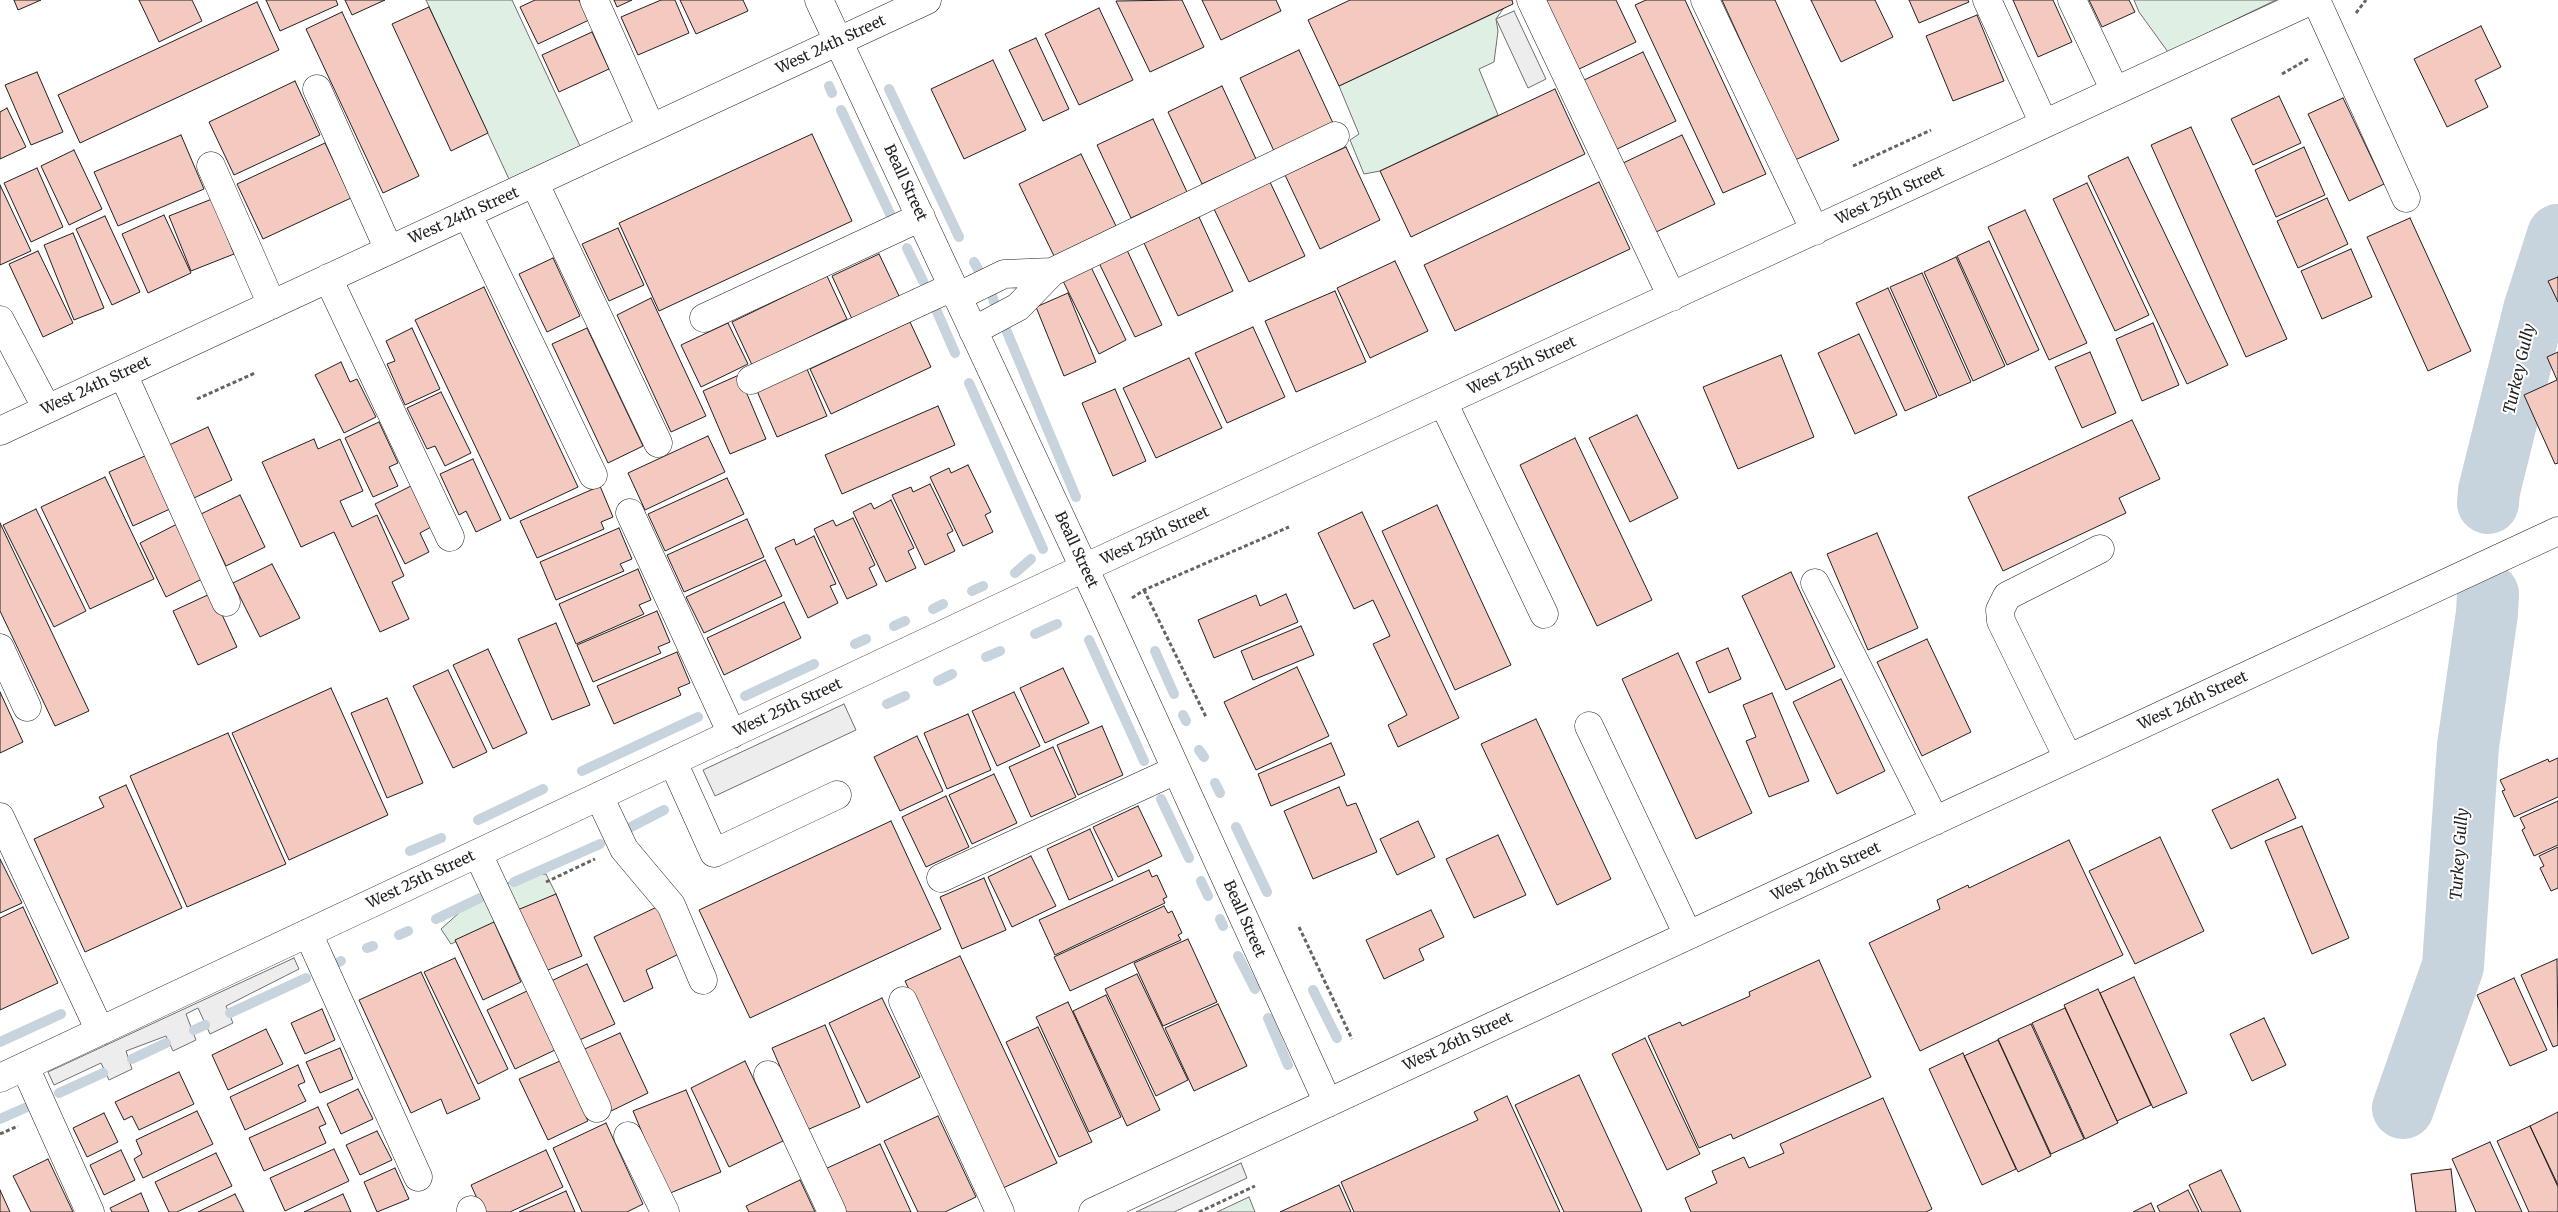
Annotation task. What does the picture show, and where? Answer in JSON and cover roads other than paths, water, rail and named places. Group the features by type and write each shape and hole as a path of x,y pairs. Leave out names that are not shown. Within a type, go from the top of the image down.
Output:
{"street":[{"path":"594,0 651,128"},
{"name":"Beall Street","path":"819,0 1084,568 1328,1103"},
{"name":"West 24th Street","path":"0,431 535,184 927,0"},
{"path":"1531,0 1672,297"},
{"path":"1705,0 1815,231"},
{"path":"1987,0 2044,124"},
{"path":"2072,0 2115,91"},
{"path":"2314,0 2406,198"},
{"name":"West 25th Street","path":"0,1078 1084,568 2314,0"},
{"path":"317,89 389,250"},
{"path":"973,331 1018,307 1052,272 1334,136"},
{"path":"211,166 272,305"},
{"path":"535,184 658,443"},
{"path":"468,215 593,475"},
{"path":"704,318 920,218"},
{"path":"752,380 955,292 1004,274 1052,272"},
{"path":"328,278 450,537"},
{"path":"0,320 47,409"},
{"path":"123,374 226,602"},
{"path":"1443,402 1544,614"},
{"path":"630,513 732,734"},
{"name":"West 26th Street","path":"1093,1212 2558,531"},
{"path":"2068,758 2001,621 2000,610 2007,596 2100,549"},
{"path":"1815,583 1935,821"},
{"path":"0,648 27,707"},
{"path":"1589,726 1688,935"},
{"path":"672,762 714,853 836,795"},
{"path":"941,878 1176,770"},
{"path":"599,796 622,846 671,905 703,980"},
{"path":"0,817 100,1031"},
{"path":"478,854 597,1108"},
{"path":"308,934 418,1177"},
{"path":"903,1001 1000,1212"},
{"path":"24,1067 90,1212"},
{"path":"768,1075 832,1212"},
{"path":"628,1136 665,1212"}],"waterway":[{"path":"829,86 832,93"},
{"path":"889,89 959,237"},
{"path":"841,110 892,218"},
{"name":"Turkey Gully","path":"2488,503 2489,491 2534,310 2558,235"},
{"path":"907,248 923,281"},
{"path":"974,262 979,271"},
{"path":"992,295 994,302"},
{"path":"935,307 955,353"},
{"path":"1007,332 1076,497"},
{"path":"969,383 1043,549"},
{"path":"1015,573 1031,559"},
{"path":"972,591 983,586"},
{"name":"Turkey Gully","path":"2403,1108 2453,966 2468,746 2488,594"},
{"path":"933,609 943,604"},
{"path":"894,626 905,621"},
{"path":"1035,634 1057,624"},
{"path":"855,644 866,639"},
{"path":"1089,640 1144,761"},
{"path":"986,657 1000,651"},
{"path":"1155,651 1174,694"},
{"path":"745,696 814,664"},
{"path":"938,681 952,674"},
{"path":"887,704 905,696"},
{"path":"1183,715 1186,721"},
{"path":"582,771 698,717"},
{"path":"1199,750 1204,757"},
{"path":"1215,783 1220,793"},
{"path":"478,820 543,789"},
{"path":"1161,799 1189,858"},
{"path":"629,828 664,810"},
{"path":"1236,827 1267,892"},
{"path":"410,851 441,838"},
{"path":"514,882 600,844"},
{"path":"1201,881 1208,896"},
{"path":"436,919 480,898"},
{"path":"1220,919 1223,926"},
{"path":"399,935 408,931"},
{"path":"367,948 373,946"},
{"path":"1238,956 1255,989"},
{"path":"332,966 341,961"},
{"path":"230,1013 306,978"},
{"path":"1313,990 1337,1038"},
{"path":"0,1042 61,1014"},
{"path":"1268,1018 1288,1065"},
{"path":"194,1030 205,1025"},
{"path":"132,1059 166,1043"},
{"path":"59,1093 103,1073"},
{"path":"0,1119 27,1107"}]}
